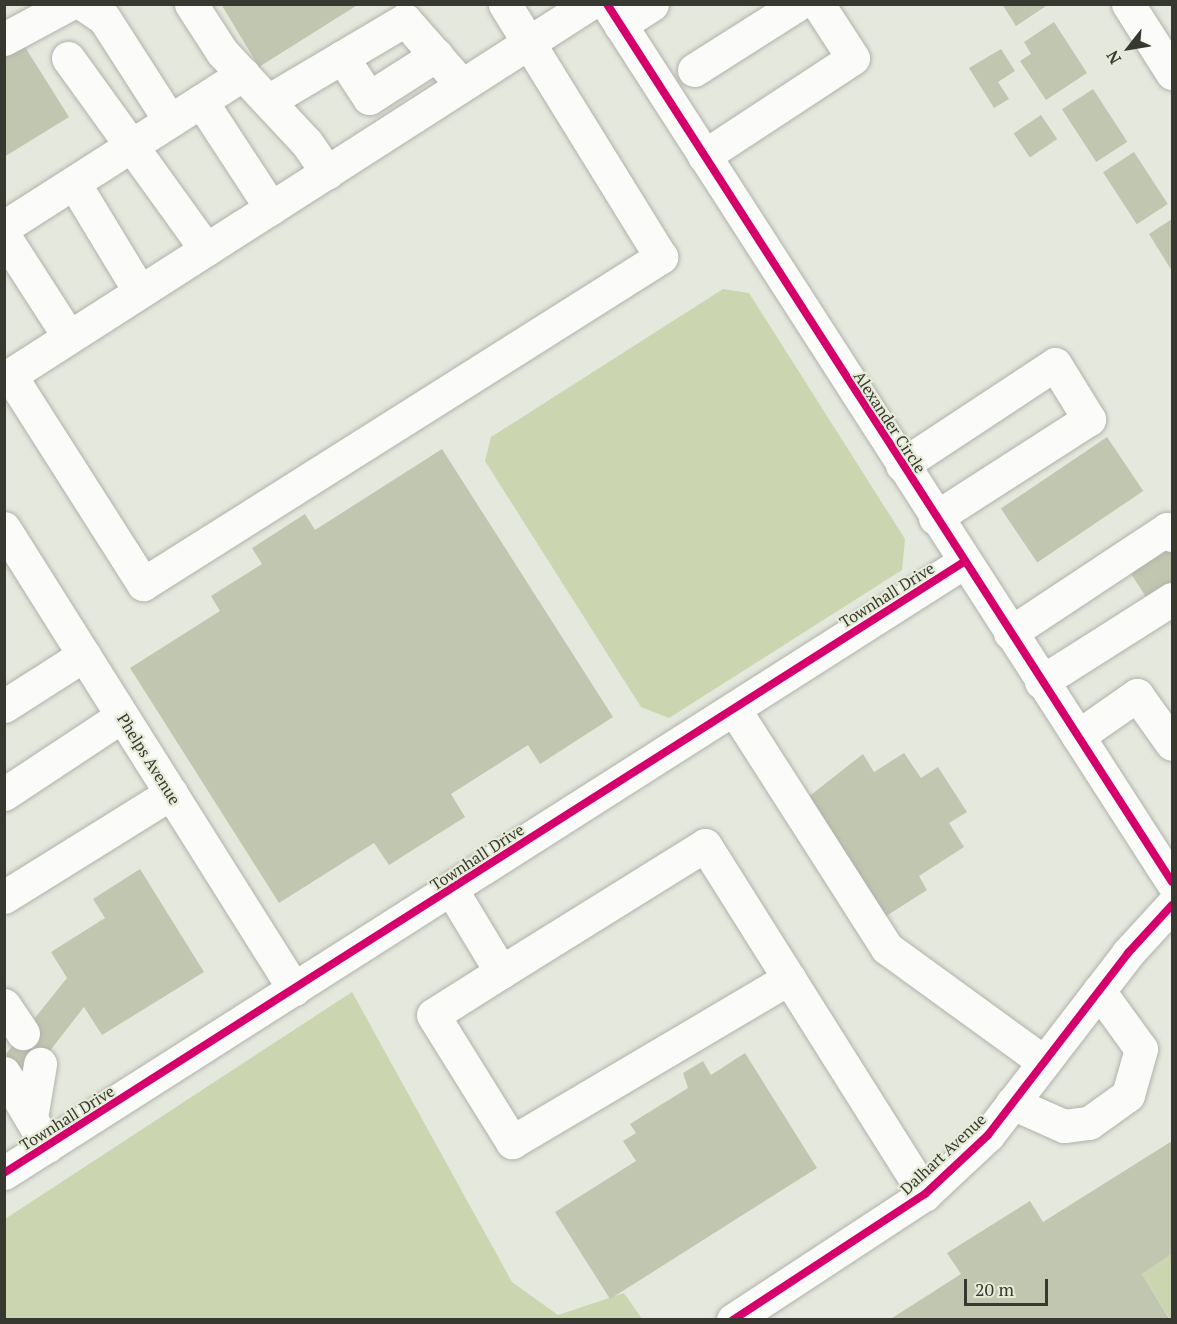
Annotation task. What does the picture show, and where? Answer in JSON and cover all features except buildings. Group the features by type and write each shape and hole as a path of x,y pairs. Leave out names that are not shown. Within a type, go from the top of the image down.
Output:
{"street":[{"path":"4,39 69,4"},
{"path":"83,4 104,18 170,121"},
{"path":"191,4 243,74 268,100 327,173"},
{"path":"505,4 526,44 661,257 143,584 7,377 327,173 462,85 526,44 589,4"},
{"path":"613,15 652,4"},
{"path":"694,70 798,4"},
{"path":"704,156 853,58 819,4"},
{"path":"1128,4 1173,73"},
{"name":"Alexander Circle","path":"613,15 935,518 1173,882"},
{"path":"268,100 405,20 462,85"},
{"path":"369,98 436,56"},
{"path":"342,57 390,132"},
{"path":"68,58 129,147 206,249"},
{"path":"4,227 243,74"},
{"path":"201,101 271,208"},
{"path":"74,183 140,292"},
{"path":"4,236 69,337"},
{"path":"902,465 1055,364 1089,419 935,518"},
{"name":"Phelps Avenue","path":"4,528 294,989"},
{"path":"1010,633 1167,529 1173,535"},
{"name":"Townhall Drive","path":"4,1173 964,562"},
{"path":"1041,682 1173,599"},
{"path":"4,706 84,655"},
{"path":"1078,736 1137,695 1173,744"},
{"path":"734,709 887,948 1044,1062"},
{"path":"4,794 123,716"},
{"path":"4,897 171,793"},
{"path":"789,978 512,1142 433,1015 705,845 789,978 925,1194"},
{"path":"451,890 501,972"},
{"name":"Dalhart Avenue","path":"733,1320 925,1194 988,1135 1099,991 1173,905"},
{"path":"1012,1103 1064,1126 1089,1123 1128,1095 1141,1049 1099,991"},
{"path":"4,1005 23,1034"},
{"path":"31,1118 40,1064"},
{"path":"4,1073 47,1146"}],"green space":[{"path":"723,289 749,293 905,539 902,570 669,718 641,707 485,461 491,437"},
{"path":"352,992 512,1282 558,1315 624,1293 642,1319 5,1320 5,1219"},
{"path":"1172,1254 1172,1319 1170,1319 1142,1274"}],"cycle path":[{"path":"607,4 1172,882"},
{"path":"4,1173 964,562"},
{"path":"733,1320 925,1194 988,1135 1128,953 1172,905"}]}
